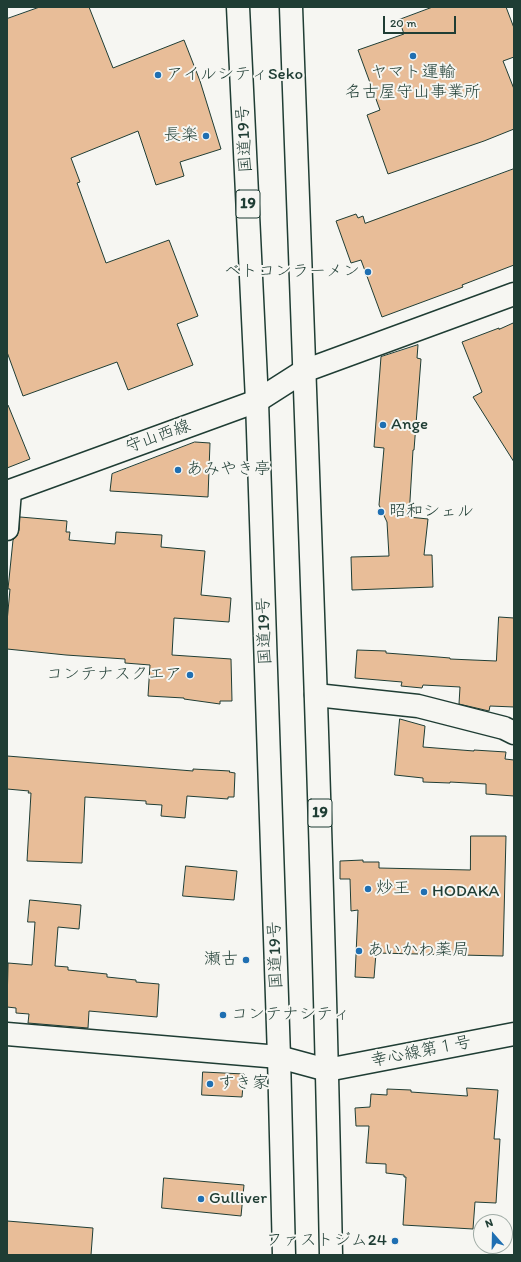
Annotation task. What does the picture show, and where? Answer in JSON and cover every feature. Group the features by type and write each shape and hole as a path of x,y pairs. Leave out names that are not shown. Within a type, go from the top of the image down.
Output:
{"main road":[{"name":"国道19号","path":"238,7 258,401 284,1255"},
{"name":"19","path":"291,7 316,695 328,1070 331,1255"},
{"name":"守山西線","path":"8,491 258,401 304,371 514,294"},
{"path":"7,529 8,491"},
{"path":"316,695 418,706 504,728 514,733"},
{"path":"7,1034 279,1057 328,1070"},
{"name":"幸心線第１号","path":"328,1070 514,1034"}],"building":[{"path":"40,7 89,7 113,68 184,40 200,81 221,149 180,162 184,176 156,185 138,131 71,158 80,182 77,183 106,263 169,240 198,316 177,324 193,365 128,390 117,362 23,396 7,352 7,19"},
{"path":"433,7 506,7 514,28 514,57 503,61 514,89 514,129 484,141 388,174 367,115 380,110 358,50 404,34 399,20"},
{"path":"514,169 514,265 462,285 463,287 382,317 361,260 351,263 336,221 356,214 358,218 363,216 365,223"},
{"path":"514,323 514,462 473,397 482,392 462,342"},
{"path":"418,345 417,358 421,359 409,517 428,519 424,555 432,555 433,587 352,590 351,557 389,556 387,522 379,505 384,448 374,447 381,357"},
{"path":"7,405 30,459 7,468"},
{"path":"195,442 210,443 208,497 110,491 112,474"},
{"path":"20,517 67,521 66,532 70,532 69,540 115,544 116,532 162,535 161,547 205,551 201,595 231,598 229,622 174,618 172,655 231,659 232,701 220,701 220,704 184,698 148,696 150,665 125,663 125,659 7,649 7,622 10,589 8,589 13,540 17,536 19,530"},
{"path":"499,617 514,618 514,707 490,706 489,711 459,704 460,687 423,685 422,688 401,686 402,682 355,678 357,650 386,651 386,653 450,659 496,661"},
{"path":"400,719 425,726 423,747 506,752 505,759 514,760 514,796 486,794 486,784 423,782 423,778 395,775"},
{"path":"7,756 193,771 193,769 230,771 229,772 235,773 234,797 228,797 228,799 187,796 185,818 161,816 162,805 146,804 146,801 85,797 82,863 27,861 31,793 28,793 29,791 7,789"},
{"path":"471,836 506,836 503,956 376,953 374,978 355,977 358,910 351,911 350,879 340,879 340,861 363,860 363,862 379,862 379,868 470,870"},
{"path":"186,866 237,871 234,900 183,896"},
{"path":"30,900 81,905 79,929 58,927 55,966 68,967 68,970 107,974 107,977 159,984 157,1017 89,1011 88,1028 28,1023 29,1014 16,1013 16,1008 7,1007 8,963 32,965 35,922 28,922"},
{"path":"203,1072 244,1074 242,1097 202,1095"},
{"path":"467,1088 498,1090 494,1139 500,1139 496,1203 475,1202 473,1229 403,1225 406,1177 404,1177 404,1175 386,1173 386,1164 366,1163 369,1126 356,1126 355,1108 370,1107 371,1094 387,1095 387,1089 467,1096"},
{"path":"164,1178 244,1185 241,1216 162,1208"},
{"path":"7,1221 93,1228 91,1255 7,1255"}],"place":[{"name":"ヤマト運輸 名古屋守山事業所","path":"413,56"},
{"name":"アイルシティSeko","path":"158,75"},
{"name":"長楽","path":"206,136"},
{"name":"ベトコンラーメン","path":"368,272"},
{"name":"Ange","path":"383,425"},
{"name":"あみやき亭","path":"178,470"},
{"name":"昭和シェル","path":"381,512"},
{"name":"コンテナスクエア","path":"190,675"},
{"name":"炒王","path":"368,889"},
{"name":"HODAKA","path":"424,892"},
{"name":"あいかわ薬局","path":"359,951"},
{"name":"瀬古","path":"246,960"},
{"name":"コンテナシティ","path":"223,1015"},
{"name":"すき家","path":"210,1084"},
{"name":"Gulliver","path":"201,1199"},
{"name":"ファストジム24","path":"395,1241"}]}
